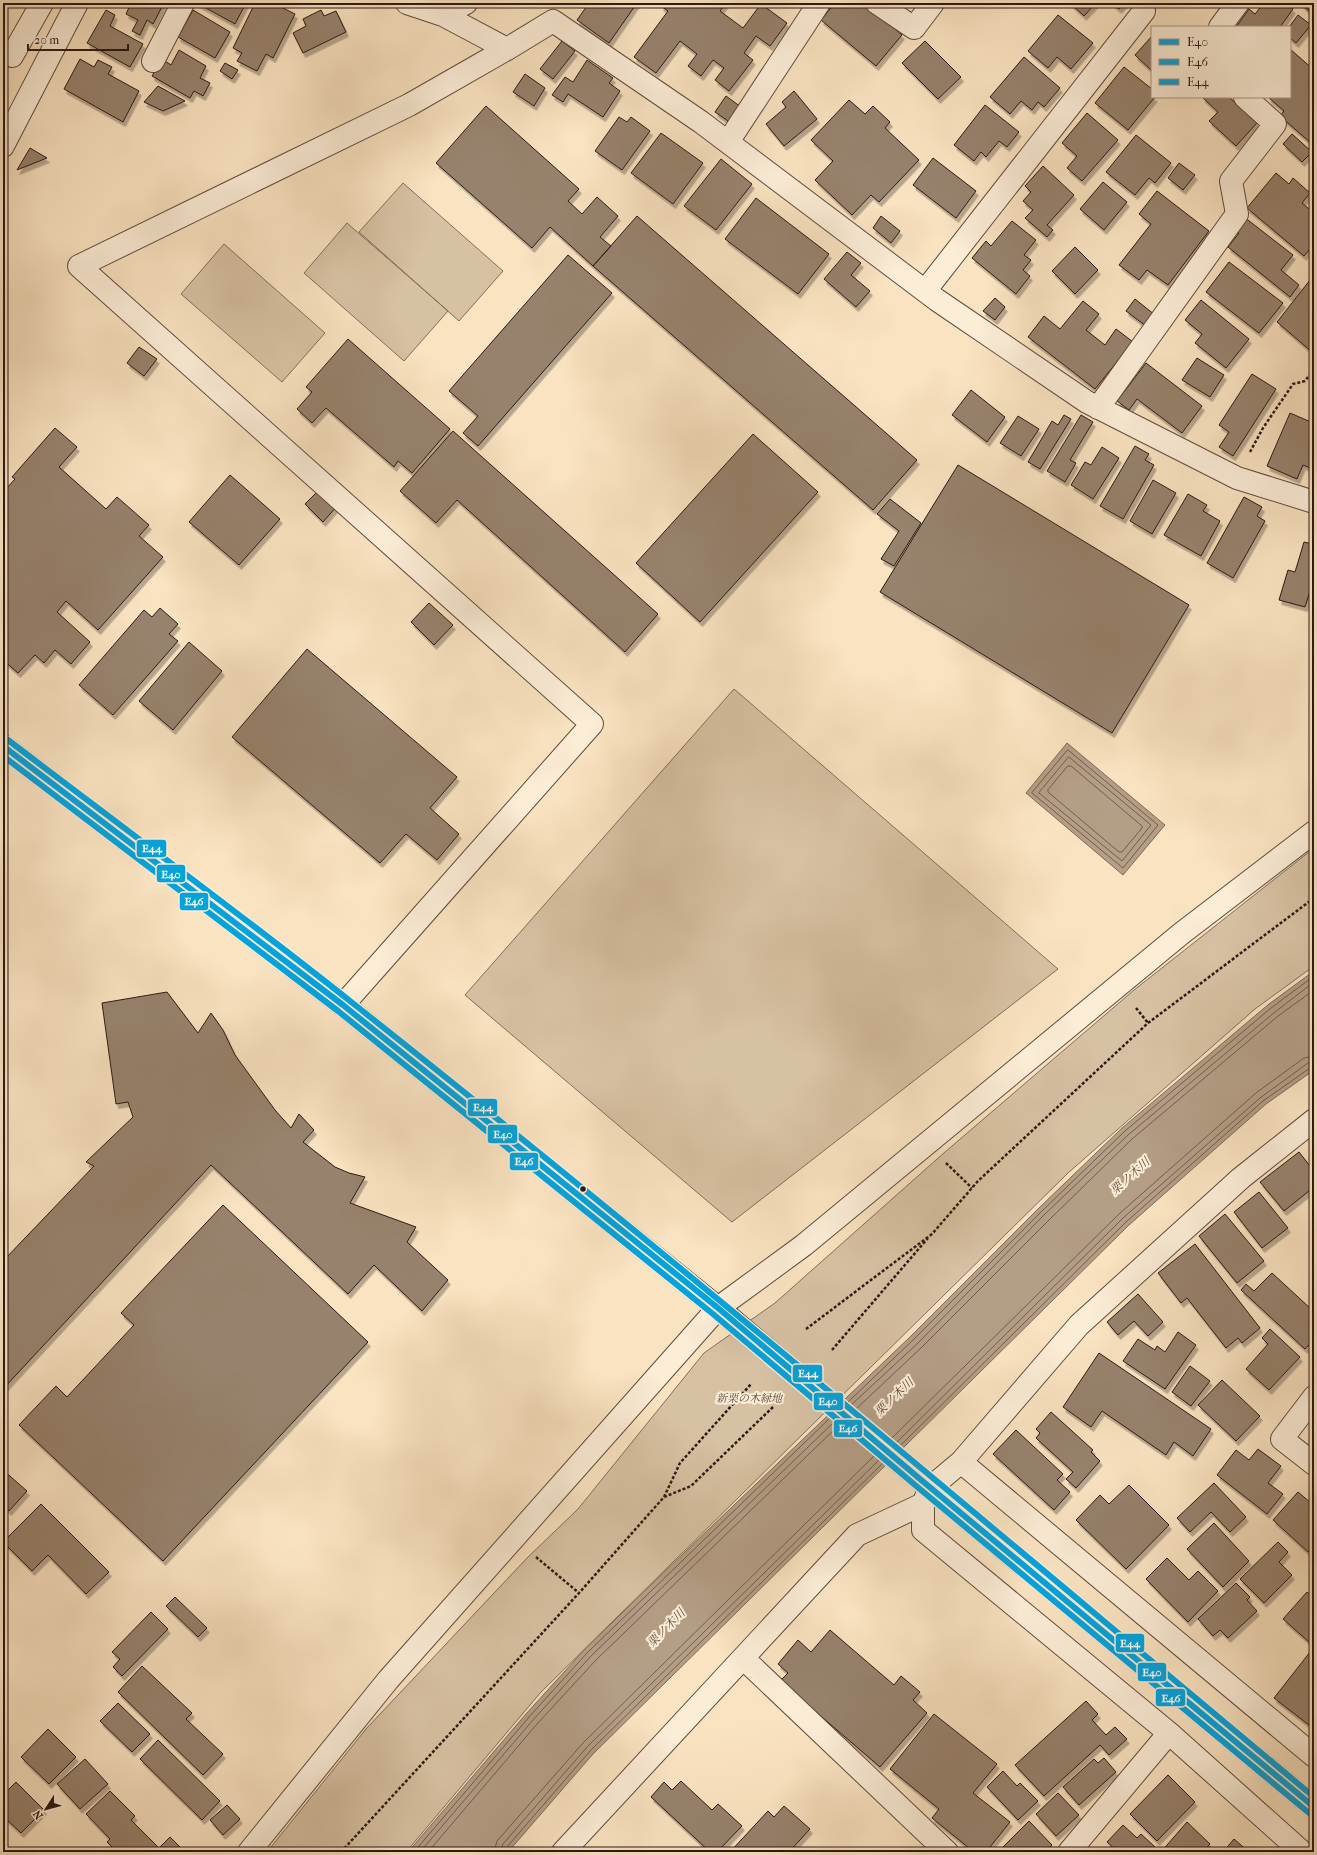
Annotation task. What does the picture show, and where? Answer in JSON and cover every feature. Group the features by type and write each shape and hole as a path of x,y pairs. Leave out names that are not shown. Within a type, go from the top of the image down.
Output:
{"main road":[{"path":"3,746 343,1005 718,1308 924,1491 959,1511 1314,1807"}],"street":[{"path":"3,50 12,56 42,3"},
{"path":"6,135 74,9 47,3"},
{"path":"153,61 183,3"},
{"path":"407,3 443,15 507,49"},
{"path":"443,15 466,3"},
{"path":"728,142 819,3"},
{"path":"876,3 914,28 933,3"},
{"path":"1221,26 1238,3"},
{"path":"925,291 1144,10"},
{"path":"343,1005 592,724 79,266 408,106 553,21 728,142 925,291 1081,398 1237,478 1314,502"},
{"path":"1098,408 1237,214 1231,181 1275,124 1246,98"},
{"path":"249,1852 388,1680 718,1308 804,1244 1182,933 1314,832"},
{"path":"563,1852 857,1535 924,1491 961,1462 1079,1326 1241,1178 1314,1120"},
{"path":"1314,1397 1282,1439 1314,1464"},
{"path":"961,1462 1314,1756"},
{"path":"924,1491 923,1530 1169,1733 1302,1852"},
{"path":"743,1658 947,1852"},
{"path":"1069,1852 1169,1733"}],"path":[{"path":"1237,478 1263,428 1293,384 1305,381 1314,369"},
{"path":"832,1350 972,1188 1148,1023 1314,898"},
{"path":"926,1144 972,1188"},
{"path":"806,1329 932,1234"},
{"path":"341,1852 579,1593 664,1497 680,1463 751,1384"},
{"path":"664,1497 691,1486 773,1407"},
{"path":"514,1538 579,1593"}],"green space":[{"path":"403,183 503,271 459,321 359,232"},
{"path":"347,223 448,311 404,361 304,273"},
{"path":"224,244 325,333 282,382 181,294"},
{"path":"734,689 1058,969 732,1222 465,995"},
{"name":"新栗の木緑地","path":"1314,848 1314,966 1255,1009 1068,1173 541,1692 406,1852 267,1852 366,1729 527,1558 578,1509 704,1353 775,1303 945,1152 1134,990"}],"water":[{"path":"1067,743 1165,825 1123,875 1026,793"},
{"name":"栗ノ木川","path":"1314,971 1314,1070 1266,1104 1129,1225 593,1754 508,1852 408,1852 526,1714 585,1649 911,1336 1039,1208 1122,1128 1269,1004"}],"building":[{"path":"131,3 164,3 153,24 147,20 140,35 132,31 138,20 126,14"},
{"path":"197,3 246,3 235,24"},
{"path":"255,3 273,3 295,14 273,58 266,54 257,71 237,61 242,53 233,48"},
{"path":"589,3 637,3 609,43 577,20"},
{"path":"663,3 695,3 697,5 699,3 726,3 720,11 743,28 761,4 787,23 770,46 756,36 744,53 753,60 729,91 715,80 724,68 713,60 701,76 688,66 697,54 680,41 656,73 634,57 668,11 661,6"},
{"path":"835,3 864,3 902,35 876,66 821,20"},
{"path":"1070,3 1096,3 1084,16"},
{"path":"1112,3 1125,3 1119,9"},
{"path":"1264,3 1285,3 1293,9 1281,26 1237,26 1249,9 1255,14"},
{"path":"1300,3 1314,3 1314,5 1309,11"},
{"path":"106,10 115,15 110,26 143,44 130,67 87,43"},
{"path":"193,10 230,32 215,58 178,37"},
{"path":"321,10 324,16 336,11 346,32 303,53 293,33 306,26 303,19"},
{"path":"1058,15 1093,43 1071,69 1057,57 1048,68 1028,51"},
{"path":"1298,15 1311,25 1296,43 1291,39 1291,26 1290,26"},
{"path":"1151,37 1151,70 1135,55"},
{"path":"562,41 575,51 553,79 540,69"},
{"path":"925,41 961,77 938,99 902,63"},
{"path":"179,50 206,66 200,78 210,83 203,96 194,91 190,98 152,76 162,59 171,65"},
{"path":"1291,50 1314,70 1314,142 1312,144 1280,116 1284,111 1269,98 1291,98"},
{"path":"1024,57 1060,88 1044,107 1038,102 1032,110 1021,101 1010,114 990,97"},
{"path":"80,59 94,67 98,60 112,67 108,74 139,91 123,122 64,89"},
{"path":"587,60 613,78 609,83 620,91 603,117 568,94 563,102 552,95 565,77 573,82"},
{"path":"225,63 238,70 232,79 220,71"},
{"path":"1124,67 1151,88 1151,98 1154,98 1128,130 1095,103"},
{"path":"525,74 545,88 534,106 513,92"},
{"path":"158,86 185,101 163,111 144,102"},
{"path":"794,91 817,119 784,146 766,124 786,107 782,102"},
{"path":"726,96 741,107 731,123 715,112"},
{"path":"1203,98 1230,98 1257,123 1236,146 1209,121 1218,112"},
{"path":"849,100 865,114 873,106 890,122 885,128 919,160 879,202 871,195 852,215 815,180 833,161 811,140"},
{"path":"985,105 1019,132 1007,147 999,141 986,157 981,152 974,161 954,145"},
{"path":"486,106 579,189 568,201 582,214 597,197 618,216 600,237 611,246 593,266 550,227 532,248 436,163"},
{"path":"1087,113 1118,140 1082,181 1067,168 1077,156 1062,143"},
{"path":"619,117 627,122 631,117 650,131 622,170 595,151"},
{"path":"661,133 703,163 673,204 631,173"},
{"path":"1292,134 1312,152 1302,162 1283,144"},
{"path":"1136,135 1171,163 1155,183 1149,178 1135,195 1106,172"},
{"path":"30,148 47,158 17,170"},
{"path":"933,158 976,191 956,218 913,185"},
{"path":"721,159 752,184 716,230 684,206"},
{"path":"1179,163 1195,175 1183,190 1168,178"},
{"path":"1043,166 1074,195 1047,225 1053,230 1047,237 1025,218 1033,210 1023,201 1031,192 1025,186"},
{"path":"1276,173 1289,184 1293,178 1310,193 1302,203 1314,213 1314,244 1304,256 1247,208"},
{"path":"1103,182 1127,202 1104,230 1080,209"},
{"path":"1157,191 1209,231 1168,285 1147,270 1139,280 1119,265 1151,224 1139,214"},
{"path":"756,198 829,254 798,294 725,239"},
{"path":"637,216 917,460 873,510 593,266"},
{"path":"881,216 900,231 891,243 873,228"},
{"path":"1244,217 1293,255 1281,270 1299,285 1290,297 1228,247 1239,233 1234,229"},
{"path":"1012,221 1036,240 1024,255 1031,260 1023,270 1030,276 1016,294 972,258 986,241 991,246"},
{"path":"1075,247 1098,270 1075,294 1052,271"},
{"path":"847,252 861,263 851,275 870,291 856,307 824,279"},
{"path":"568,255 612,293 478,446 463,433 478,416 449,391"},
{"path":"1229,262 1283,303 1259,333 1206,292"},
{"path":"1314,275 1314,349 1312,352 1277,322"},
{"path":"995,298 1005,307 995,320 983,311"},
{"path":"1135,299 1155,315 1146,326 1126,311"},
{"path":"1201,300 1249,339 1226,368 1195,343 1202,334 1185,320"},
{"path":"1083,301 1099,314 1086,330 1105,345 1116,329 1133,342 1095,389 1028,337 1044,316 1060,329"},
{"path":"348,339 450,429 412,473 398,461 394,467 326,408 312,423 297,409 312,392 306,387"},
{"path":"139,347 157,359 144,376 127,363"},
{"path":"1197,358 1224,375 1210,397 1182,380"},
{"path":"1146,363 1202,406 1182,433 1137,399 1129,410 1117,401"},
{"path":"1252,374 1276,389 1233,456 1219,447 1229,432 1219,425"},
{"path":"971,390 1005,417 987,442 952,415"},
{"path":"1290,413 1311,422 1314,417 1314,459 1310,468 1303,465 1297,479 1267,466"},
{"path":"1064,415 1071,419 1040,469 1028,462 1052,421 1058,425"},
{"path":"1081,415 1093,422 1070,460 1076,463 1065,482 1047,471"},
{"path":"1018,416 1039,429 1021,456 1000,443"},
{"path":"55,428 77,447 59,467 106,509 117,497 149,525 139,536 163,557 98,630 66,601 57,612 90,642 71,664 55,650 44,663 35,655 18,673 3,660 3,492 15,479 12,477"},
{"path":"453,431 658,614 625,652 457,500 436,523 400,491"},
{"path":"753,434 818,492 700,622 636,563"},
{"path":"1135,446 1149,454 1145,460 1154,465 1123,519 1100,506"},
{"path":"1102,447 1119,458 1093,499 1071,485 1085,462 1091,465"},
{"path":"958,465 1189,605 1112,733 880,592"},
{"path":"230,475 280,519 239,565 189,522"},
{"path":"1153,480 1176,493 1152,534 1130,521"},
{"path":"319,490 337,506 323,522 305,504"},
{"path":"1188,494 1207,505 1203,511 1220,521 1201,556 1164,535"},
{"path":"1244,497 1262,507 1257,516 1265,521 1233,578 1207,563"},
{"path":"890,499 921,523 894,566 881,559 899,531 877,514"},
{"path":"1314,537 1314,589 1311,588 1305,607 1279,600 1288,570 1295,572 1304,542 1312,544"},
{"path":"429,603 453,625 434,645 411,622"},
{"path":"160,608 178,624 169,634 178,641 113,715 79,685 144,610 152,617"},
{"path":"189,642 222,671 173,730 139,701"},
{"path":"307,649 457,777 430,808 459,834 437,860 406,834 380,863 232,737"},
{"path":"167,992 198,1033 211,1013 223,1030 235,1055 275,1110 291,1128 299,1114 314,1130 303,1142 335,1167 349,1173 365,1177 350,1203 416,1227 407,1242 448,1280 422,1311 374,1265 348,1294 211,1165 3,1389 3,1261 94,1166 86,1162 133,1117 128,1102 116,1104 102,1003"},
{"path":"1299,1152 1314,1171 1314,1187 1284,1211 1260,1182"},
{"path":"1259,1192 1288,1228 1262,1248 1234,1212"},
{"path":"223,1205 368,1342 163,1561 19,1425 56,1386 67,1397 134,1325 121,1313"},
{"path":"1225,1214 1264,1261 1237,1283 1199,1236"},
{"path":"1195,1244 1260,1328 1242,1343 1238,1338 1226,1348 1187,1298 1181,1303 1158,1273"},
{"path":"1272,1273 1310,1308 1314,1304 1314,1339 1305,1349 1241,1290 1246,1284 1254,1291"},
{"path":"1138,1294 1163,1322 1148,1336 1134,1321 1118,1335 1107,1322"},
{"path":"1270,1329 1300,1357 1269,1390 1246,1369 1268,1344 1262,1338"},
{"path":"1178,1332 1196,1345 1165,1389 1123,1361 1138,1339 1155,1350 1157,1346 1165,1352"},
{"path":"1099,1353 1211,1429 1193,1456 1174,1442 1166,1455 1102,1411 1091,1427 1063,1407"},
{"path":"1190,1366 1210,1381 1191,1406 1172,1392"},
{"path":"1222,1380 1260,1416 1236,1441 1198,1405"},
{"path":"1051,1412 1093,1450 1091,1452 1100,1461 1076,1488 1066,1479 1073,1472 1036,1438 1040,1433 1036,1429"},
{"path":"1016,1430 1063,1474 1057,1480 1070,1492 1054,1510 993,1454"},
{"path":"1258,1449 1281,1466 1268,1483 1283,1494 1267,1514 1217,1475 1236,1450 1249,1460"},
{"path":"3,1470 27,1491 9,1511 3,1506"},
{"path":"1214,1483 1246,1517 1230,1532 1211,1512 1190,1532 1177,1518"},
{"path":"1129,1485 1169,1525 1126,1569 1076,1520 1100,1495 1109,1504"},
{"path":"1298,1492 1311,1503 1314,1500 1314,1545 1308,1552 1273,1520"},
{"path":"41,1504 109,1572 86,1594 48,1555 32,1571 3,1542"},
{"path":"1214,1523 1249,1561 1223,1587 1187,1549"},
{"path":"1278,1542 1288,1552 1279,1562 1292,1575 1264,1603 1240,1579"},
{"path":"1167,1558 1189,1580 1198,1571 1218,1591 1188,1622 1146,1579"},
{"path":"1236,1583 1250,1597 1247,1600 1257,1611 1228,1638 1220,1630 1213,1636 1198,1619"},
{"path":"1307,1592 1313,1597 1314,1596 1314,1636 1309,1642 1283,1619"},
{"path":"175,1597 207,1628 198,1637 166,1606"},
{"path":"151,1612 168,1629 122,1676 113,1667 120,1659 112,1652"},
{"path":"830,1630 894,1685 901,1676 920,1692 913,1700 927,1713 880,1767 780,1681 788,1673 778,1664 798,1640 811,1652"},
{"path":"1314,1647 1314,1729 1274,1698"},
{"path":"142,1666 192,1713 186,1719 223,1754 203,1775 118,1692"},
{"path":"1086,1701 1098,1714 1092,1720 1106,1735 1115,1727 1127,1739 1109,1755 1100,1745 1044,1796 1015,1765"},
{"path":"118,1703 150,1734 132,1752 100,1721"},
{"path":"934,1714 997,1764 973,1793 1010,1822 986,1852 974,1852 932,1818 939,1809 890,1769"},
{"path":"48,1729 76,1757 49,1784 21,1757"},
{"path":"158,1740 220,1801 202,1820 140,1759"},
{"path":"1104,1758 1116,1772 1079,1805 1063,1787 1094,1759 1098,1763"},
{"path":"85,1759 108,1784 80,1809 57,1784"},
{"path":"1003,1771 1017,1786 1020,1783 1038,1801 1018,1820 987,1787"},
{"path":"1168,1775 1195,1802 1157,1841 1130,1814"},
{"path":"681,1781 712,1810 718,1804 742,1826 717,1852 710,1852 651,1797 664,1782 672,1790"},
{"path":"16,1782 44,1810 21,1833 3,1816 3,1795"},
{"path":"110,1791 135,1816 131,1820 159,1848 170,1837 185,1852 117,1852 107,1842 110,1839 86,1814"},
{"path":"1058,1793 1079,1815 1056,1836 1036,1814"},
{"path":"227,1805 240,1819 223,1835 210,1820"},
{"path":"784,1806 810,1829 789,1852 730,1852 768,1811 774,1817"},
{"path":"1029,1821 1052,1845 1045,1852 998,1852"},
{"path":"1187,1822 1210,1844 1203,1852 1161,1852"},
{"path":"1123,1825 1137,1838 1141,1834 1155,1847 1150,1852 1118,1852 1107,1842"},
{"path":"1234,1839 1249,1852 1223,1852"}],"transit line":[{"name":"E44","path":"8,740 350,1001 594,1197 835,1396 1314,1797"},
{"name":"E40","path":"3,746 343,1005 718,1308 920,1479 1314,1807"},
{"name":"E46","path":"3,756 338,1011 713,1314 915,1485 1309,1813"}]}
